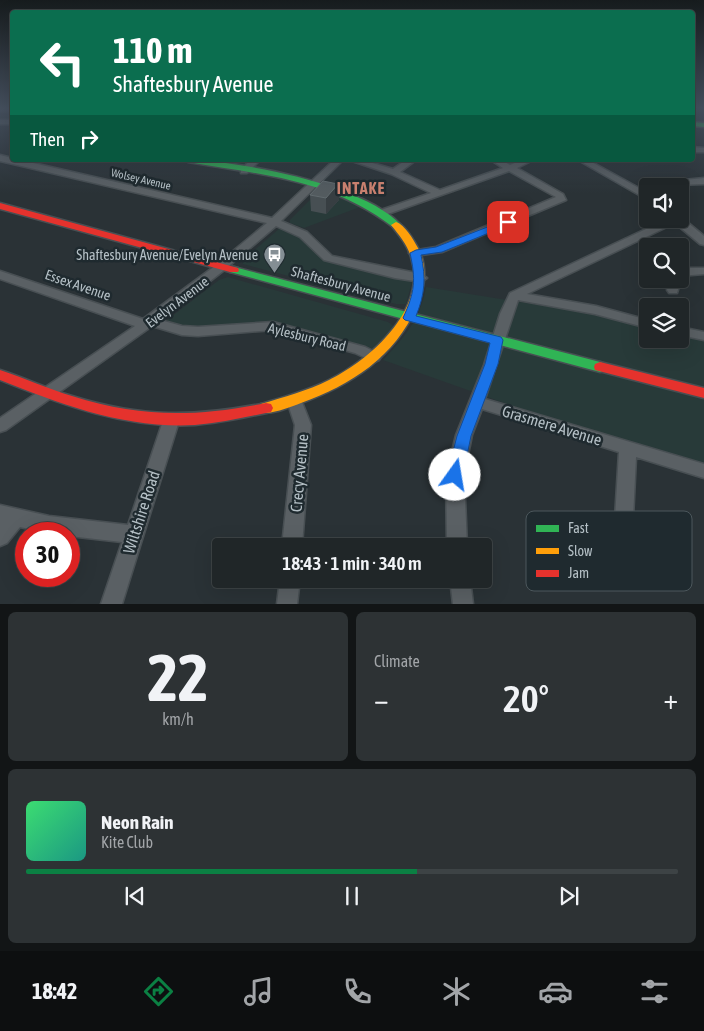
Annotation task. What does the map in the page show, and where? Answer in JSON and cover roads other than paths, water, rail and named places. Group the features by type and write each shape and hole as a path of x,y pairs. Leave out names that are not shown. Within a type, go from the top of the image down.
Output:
{"street":[{"name":"Wolsey Avenue","path":"13,162 276,222 301,232 312,241 322,255 328,258 420,278"},
{"path":"0,376 91,410 122,417 171,422 240,415 295,401 346,378 374,357 397,336 409,318 418,298 420,278 416,253 406,235 382,213 350,196 314,186 198,162"},
{"path":"244,171 254,162"},
{"name":"Evelyn Avenue","path":"0,426 148,323 222,268 276,222 337,162"},
{"path":"360,162 394,172 440,193"},
{"path":"394,172 409,162"},
{"path":"416,253 438,250 561,200 560,196 499,162"},
{"path":"382,213 525,162"},
{"path":"586,162 639,192"},
{"path":"689,182 704,181"},
{"path":"635,190 639,189"},
{"name":"Shaftesbury Avenue","path":"0,206 409,318 704,393"},
{"path":"456,538 455,475 464,436 491,364 496,340 514,296 656,228"},
{"path":"688,228 704,242"},
{"path":"689,272 704,271"},
{"name":"Essex Avenue","path":"0,275 148,323"},
{"path":"514,296 596,310 639,322"},
{"name":"Aylesbury Road","path":"148,323 176,330 206,332 273,326 360,350 374,357"},
{"path":"689,333 704,336"},
{"name":"Crecy Avenue","path":"293,538 303,425 295,401"},
{"name":"Grasmere Avenue","path":"476,402 704,471"},
{"name":"Wiltshire Road","path":"111,604 171,422"},
{"path":"624,511 628,448"},
{"path":"0,537 8,515 70,528 133,534"},
{"path":"287,604 289,588"},
{"path":"461,588 463,604"}],"place":[{"name":"Shaftesbury Avenue/Evelyn Avenue","path":"274,274"}],"district":[{"name":"INTAKE","path":"361,188"}]}
